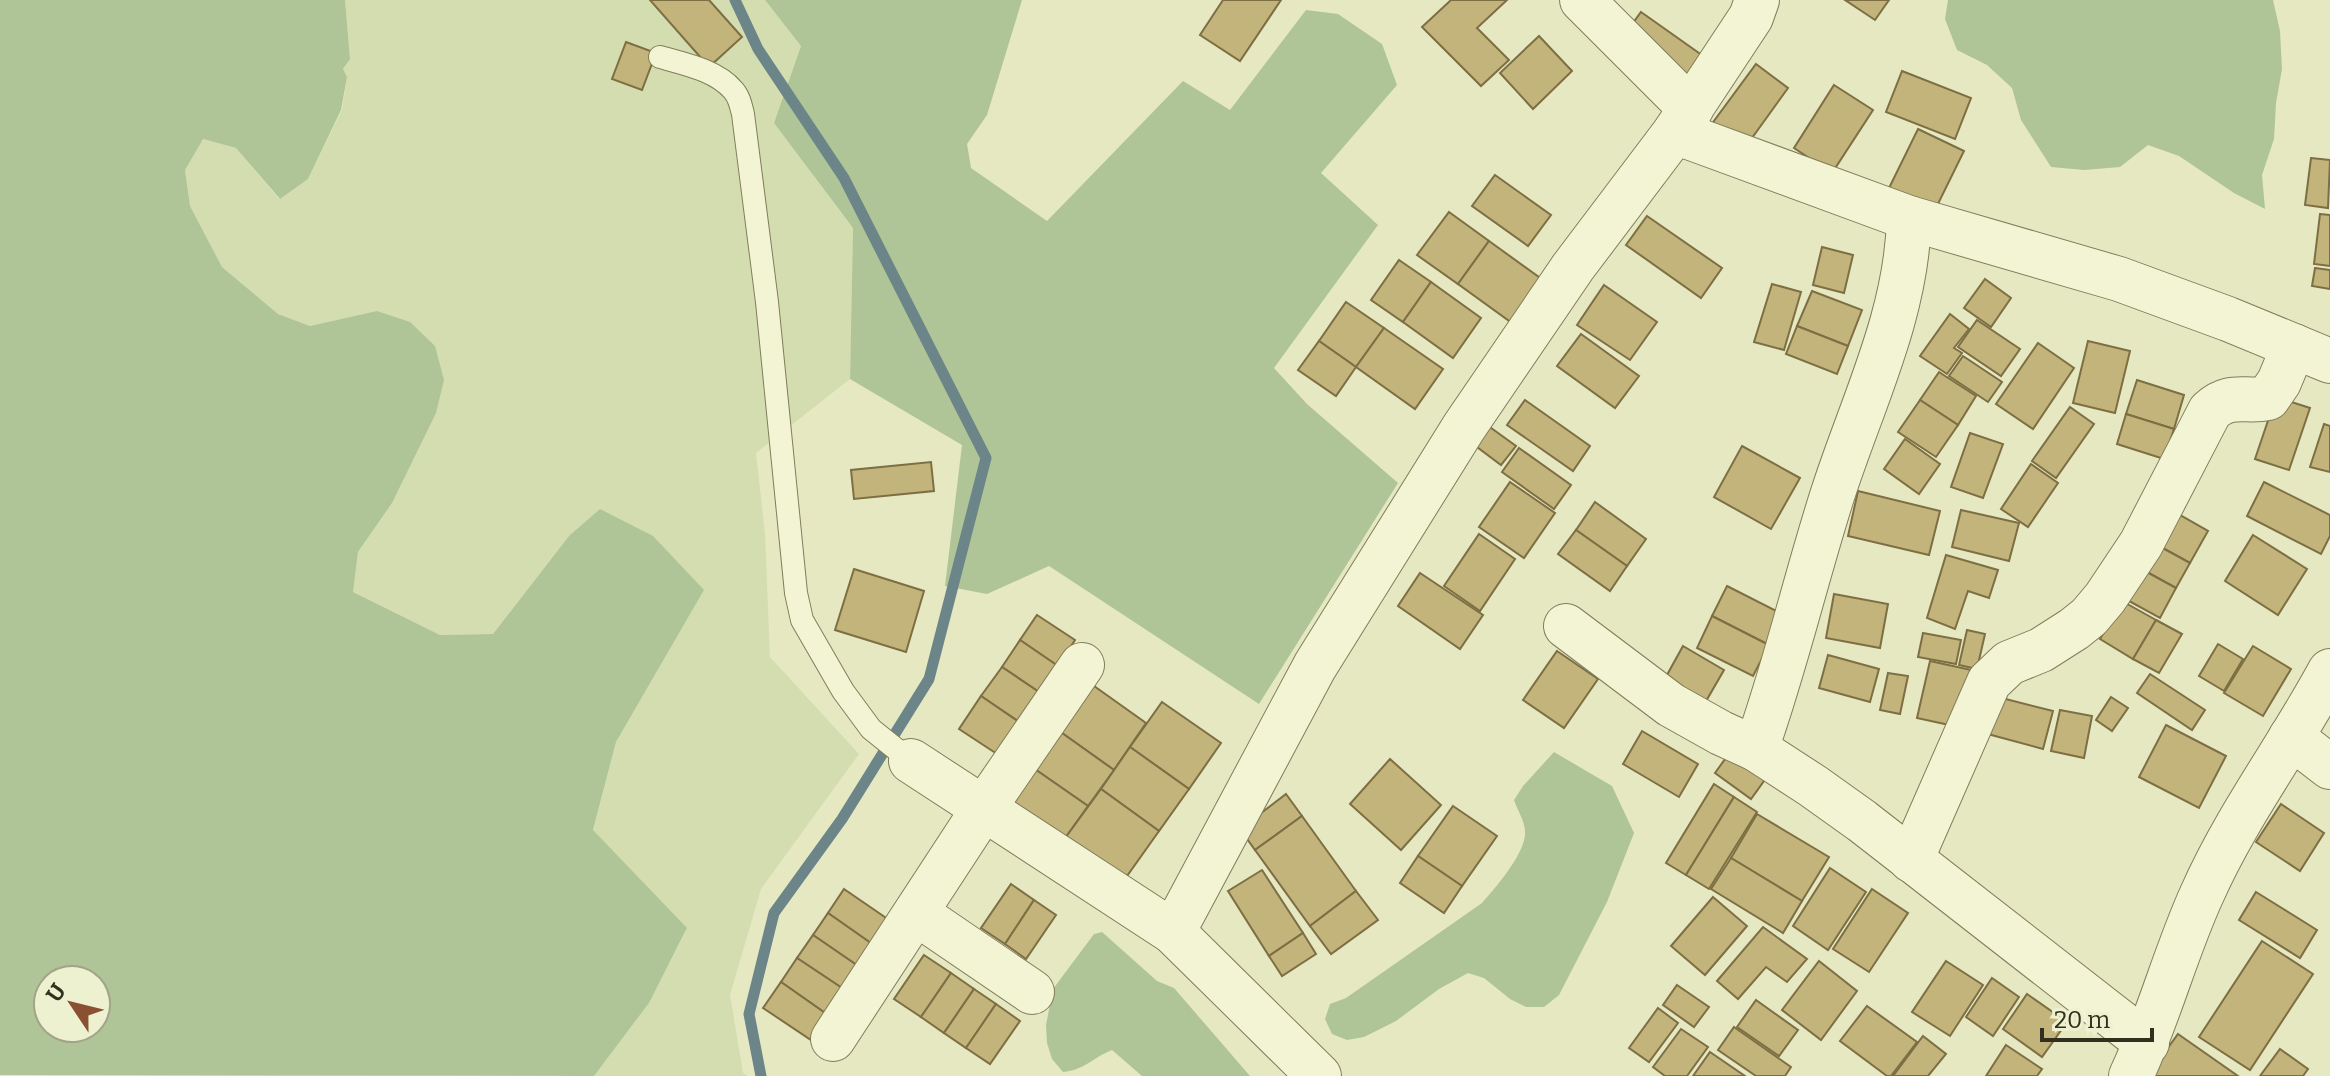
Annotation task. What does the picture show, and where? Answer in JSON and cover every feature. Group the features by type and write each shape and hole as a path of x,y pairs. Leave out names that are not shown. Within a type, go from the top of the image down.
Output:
{"street":[{"path":"1582,0 1683,120 1909,218 2119,279 2312,354 2279,382 2268,398 2228,399 2210,411 2141,544 2105,598 2089,617 2041,650 2009,663 1989,682 1911,860"},
{"path":"1173,932 1315,666 1464,427 1573,267 1683,120 1751,17 1757,0"},
{"path":"1756,749 1776,691 1830,502 1893,323 1903,281 1909,218"},
{"path":"1566,626 1671,705 1756,749 1813,786 1911,860 2139,1060 2202,895 2257,790 2330,671"},
{"path":"833,1039 1082,665"},
{"path":"2291,737 2330,767"},
{"path":"911,761 1173,932 1319,1076"},
{"path":"916,913 1032,992"}],"lane":[{"path":"660,57 707,73 732,88 738,98 743,114 767,302 796,593 802,620 843,691 871,729 911,761"}],"green space":[{"path":"0,0 345,0 350,59 343,69 347,77 341,110 308,179 280,199 236,148 203,139 185,170 190,206 222,267 278,314 310,326 377,311 410,322 435,346 444,380 436,413 392,503 358,552 353,592 440,635 493,634 569,536 600,509 653,536 704,590 616,742 593,830 687,928 649,1003 594,1076 0,1075"},
{"path":"345,0 765,0 801,46 774,123 853,228 850,379 756,453 765,534 770,657 859,754 761,889 730,995 743,1073 748,1076 594,1076 649,1003 687,929 593,831 616,742 704,590 569,536 493,634 440,635 353,592 358,552 392,503 378,311 310,326 278,314 222,267 190,206 185,170 202,139 236,148 279,199 308,179 342,110 347,77 343,70 350,58"},
{"path":"765,0 1022,0 987,115 967,144 971,168 1047,221 1183,81 1230,110 1306,10 1338,14 1382,44 1397,85 1321,173 1378,225 1274,368 1307,404 1398,483 1259,704 1049,566 987,594 945,586 962,445 850,379 853,228 774,123 801,46"},
{"path":"1948,0 2273,0 2280,31 2282,69 2274,139 2262,175 2265,209 2234,193 2179,156 2148,145 2120,167 2084,170 2051,167 2021,120 2012,88 1987,65 1957,50 1945,19"},
{"path":"1554,752 1612,786 1634,833 1607,902 1559,995 1544,1007 1526,1007 1510,999 1484,978 1468,973 1439,989 1396,1021 1364,1037 1347,1040 1332,1034 1325,1019 1330,1004 1346,998 1482,903 1502,879 1524,840 1524,824 1514,800"},
{"path":"1102,932 1157,981 1174,988 1250,1076 1142,1076 1112,1050 1083,1066 1063,1072 1052,1059 1047,1043 1046,1025 1053,989 1094,934"}],"building":[{"path":"650,0 709,0 742,37 709,67"},
{"path":"1223,0 1281,0 1240,61 1200,35"},
{"path":"1451,0 1507,0 1477,28 1509,60 1481,86 1422,27"},
{"path":"1845,0 1889,0 1875,20"},
{"path":"1641,12 1706,58 1687,85 1622,38"},
{"path":"1539,36 1572,71 1533,109 1500,73"},
{"path":"626,42 656,53 642,90 612,79"},
{"path":"1756,64 1788,88 1744,149 1711,125"},
{"path":"1902,71 1971,98 1955,139 1886,112"},
{"path":"1834,85 1873,110 1832,173 1794,148"},
{"path":"1918,129 1964,151 1935,210 1889,188"},
{"path":"2311,158 2330,160 2328,208 2305,205"},
{"path":"1495,175 1551,215 1528,246 1472,206"},
{"path":"1449,212 1489,241 1458,284 1417,255"},
{"path":"2320,214 2330,215 2330,266 2314,264"},
{"path":"1647,216 1722,268 1701,298 1626,245"},
{"path":"1489,241 1543,280 1512,323 1458,284"},
{"path":"1822,247 1853,255 1844,293 1813,285"},
{"path":"1399,260 1431,282 1403,322 1371,300"},
{"path":"2315,268 2330,270 2330,289 2312,286"},
{"path":"1985,279 2011,298 1991,327 1964,308"},
{"path":"1431,282 1481,318 1453,358 1403,322"},
{"path":"1772,284 1801,292 1784,350 1754,342"},
{"path":"1604,285 1657,322 1630,360 1577,325"},
{"path":"1812,291 1862,310 1848,346 1797,326"},
{"path":"1346,302 1384,328 1356,367 1319,341"},
{"path":"1950,314 1969,329 1954,348 1962,353 1947,374 1920,356"},
{"path":"1977,320 2020,349 2001,376 1958,347"},
{"path":"1797,326 1848,346 1837,374 1786,354"},
{"path":"1384,328 1443,369 1415,409 1356,367"},
{"path":"1581,334 1639,376 1615,408 1557,366"},
{"path":"1319,341 1356,367 1336,396 1298,370"},
{"path":"2088,341 2130,351 2115,413 2073,403"},
{"path":"2038,343 2074,368 2033,429 1996,404"},
{"path":"1963,356 2002,382 1988,402 1949,376"},
{"path":"1939,372 1976,396 1958,425 1920,400"},
{"path":"2137,380 2184,395 2174,429 2126,414"},
{"path":"2276,397 2310,408 2289,470 2255,459"},
{"path":"1525,400 1590,446 1573,471 1507,425"},
{"path":"1920,400 1958,425 1936,457 1898,432"},
{"path":"2070,407 2094,424 2056,478 2032,461"},
{"path":"2126,414 2174,429 2164,459 2117,444"},
{"path":"2324,424 2330,426 2330,472 2310,467"},
{"path":"1487,425 1516,446 1501,465 1473,444"},
{"path":"1970,433 2003,444 1983,498 1951,487"},
{"path":"1905,439 1940,464 1919,494 1884,469"},
{"path":"1742,446 1800,478 1771,529 1714,497"},
{"path":"1519,448 1571,485 1554,509 1502,472"},
{"path":"931,462 934,491 854,499 851,470"},
{"path":"2031,464 2058,483 2028,527 2001,509"},
{"path":"1510,482 1555,513 1524,558 1479,527"},
{"path":"2264,482 2330,515 2330,536 2321,554 2247,516"},
{"path":"1858,491 1940,511 1929,555 1848,536"},
{"path":"1595,502 1646,539 1627,566 1576,530"},
{"path":"2166,507 2208,531 2190,563 2148,540"},
{"path":"1961,510 2019,523 2009,561 1952,547"},
{"path":"1576,530 1627,566 1610,591 1558,554"},
{"path":"1479,534 1515,559 1480,611 1444,586"},
{"path":"2253,535 2307,569 2278,615 2225,581"},
{"path":"2148,540 2190,563 2176,588 2134,565"},
{"path":"1946,555 1998,570 1989,598 1968,591 1955,629 1927,618"},
{"path":"2134,565 2176,588 2160,618 2118,595"},
{"path":"854,569 924,591 906,652 835,630"},
{"path":"1420,573 1483,615 1460,649 1398,606"},
{"path":"1727,586 1784,615 1769,645 1712,616"},
{"path":"1834,594 1888,604 1880,648 1826,638"},
{"path":"2122,601 2156,620 2133,659 2100,639"},
{"path":"1037,615 1075,640 1058,666 1020,640"},
{"path":"1712,616 1769,645 1753,676 1697,648"},
{"path":"2156,620 2182,634 2159,673 2133,659"},
{"path":"1967,630 1985,634 1977,669 1959,665"},
{"path":"1923,633 1961,640 1956,664 1918,657"},
{"path":"1020,640 1058,666 1039,692 1002,667"},
{"path":"2218,644 2243,659 2224,691 2199,676"},
{"path":"1683,646 1724,670 1702,708 1662,684"},
{"path":"2253,646 2291,669 2263,716 2224,693"},
{"path":"1557,651 1598,679 1564,728 1523,700"},
{"path":"1828,655 1879,669 1870,702 1819,688"},
{"path":"1930,661 1976,671 1963,728 1917,718"},
{"path":"1002,667 1039,692 1019,722 981,696"},
{"path":"1888,673 1908,676 1900,714 1880,710"},
{"path":"2150,674 2205,710 2192,730 2137,693"},
{"path":"1087,681 1146,723 1114,770 1055,728"},
{"path":"981,696 1019,722 997,754 959,729"},
{"path":"1994,696 2053,711 2043,749 1984,733"},
{"path":"2111,697 2128,708 2112,731 2096,720"},
{"path":"1162,702 1221,743 1189,789 1130,747"},
{"path":"2060,710 2092,716 2084,758 2051,751"},
{"path":"2166,725 2226,756 2199,808 2139,777"},
{"path":"1055,728 1114,770 1088,806 1029,765"},
{"path":"1642,731 1698,764 1679,797 1623,764"},
{"path":"1130,747 1189,789 1159,831 1101,789"},
{"path":"1733,748 1769,774 1751,799 1715,773"},
{"path":"1390,759 1441,805 1401,850 1350,804"},
{"path":"1029,765 1088,806 1063,841 1004,799"},
{"path":"1714,784 1734,797 1686,875 1666,863"},
{"path":"1101,789 1159,831 1122,883 1063,841"},
{"path":"1286,794 1302,816 1255,850 1240,829"},
{"path":"1734,797 1757,812 1709,889 1686,875"},
{"path":"2281,804 2324,833 2300,871 2256,842"},
{"path":"1453,806 1497,836 1462,886 1418,856"},
{"path":"1757,814 1829,857 1802,901 1731,858"},
{"path":"1302,816 1356,891 1310,926 1255,850"},
{"path":"1418,856 1462,886 1444,913 1400,883"},
{"path":"1731,858 1802,901 1783,933 1711,889"},
{"path":"1830,868 1866,892 1828,950 1793,926"},
{"path":"1262,870 1303,933 1269,956 1228,891"},
{"path":"1011,884 1034,900 1005,944 981,928"},
{"path":"844,889 892,922 875,946 828,913"},
{"path":"1872,889 1908,913 1869,972 1833,949"},
{"path":"1356,891 1378,920 1331,954 1310,926"},
{"path":"2256,892 2317,930 2300,958 2239,920"},
{"path":"1713,897 1747,926 1705,975 1671,946"},
{"path":"1034,900 1056,915 1026,959 1005,944"},
{"path":"828,913 875,946 861,968 813,935"},
{"path":"1763,927 1807,959 1787,982 1766,967 1738,999 1717,981"},
{"path":"1303,933 1316,954 1282,976 1269,956"},
{"path":"813,935 861,968 845,990 797,958"},
{"path":"2262,941 2313,974 2250,1070 2199,1037"},
{"path":"924,955 951,973 921,1017 894,999"},
{"path":"797,958 845,990 828,1015 781,982"},
{"path":"1819,961 1857,991 1821,1040 1782,1010"},
{"path":"1946,961 1983,985 1950,1036 1912,1012"},
{"path":"951,973 974,989 944,1033 921,1017"},
{"path":"1992,978 2019,997 1993,1036 1966,1017"},
{"path":"781,982 828,1015 811,1040 763,1008"},
{"path":"1677,985 1709,1007 1694,1027 1663,1005"},
{"path":"974,989 996,1004 966,1048 944,1033"},
{"path":"2027,994 2067,1022 2042,1057 2003,1029"},
{"path":"1756,1000 1798,1030 1779,1056 1737,1027"},
{"path":"996,1004 1020,1021 990,1064 966,1048"},
{"path":"1867,1006 1917,1042 1891,1076 1840,1041"},
{"path":"1658,1008 1678,1023 1649,1062 1629,1048"},
{"path":"1734,1027 1791,1067 1785,1076 1756,1076 1718,1050"},
{"path":"1681,1029 1708,1047 1687,1076 1665,1076 1653,1067"},
{"path":"2178,1034 2238,1076 2149,1074"},
{"path":"1923,1036 1946,1054 1928,1076 1893,1076"},
{"path":"2006,1045 2042,1069 2037,1076 1986,1076"},
{"path":"2280,1049 2308,1069 2303,1076 2260,1076"},
{"path":"1710,1052 1745,1076 1693,1076"}],"waterway":[{"path":"735,0 758,49 844,178 986,458 929,679 842,819 774,913 749,1014 761,1076"}]}
